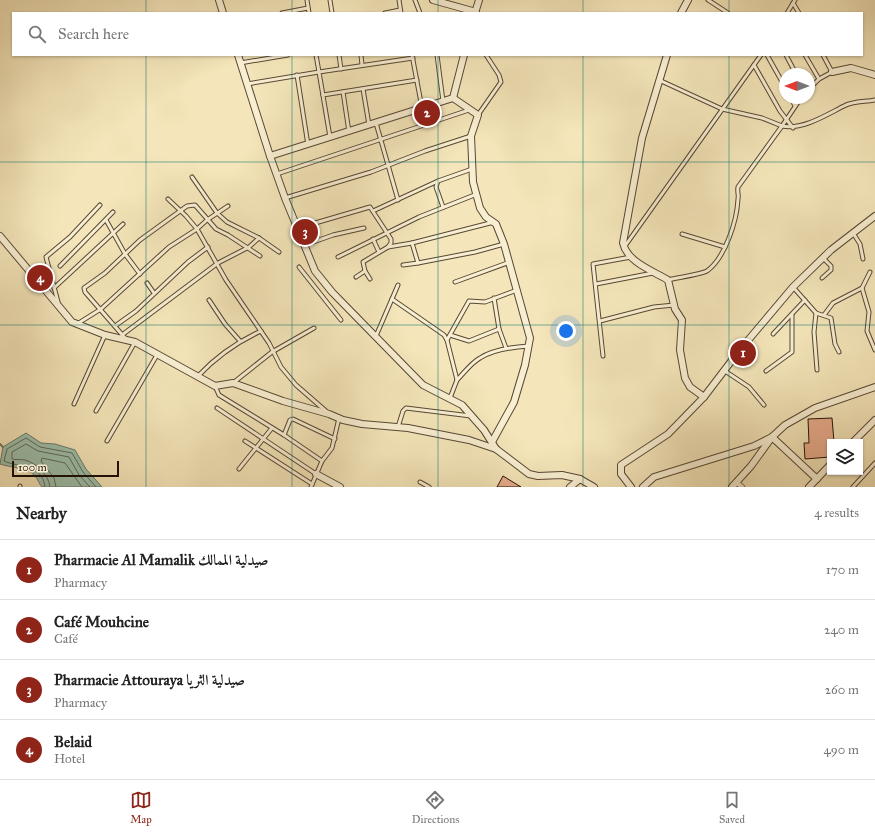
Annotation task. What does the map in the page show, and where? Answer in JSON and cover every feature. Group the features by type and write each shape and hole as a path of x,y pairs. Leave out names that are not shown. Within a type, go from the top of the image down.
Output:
{"street":[{"path":"219,0 223,12"},
{"path":"433,0 476,12 479,0"},
{"path":"682,12 688,0"},
{"path":"238,56 285,198 315,271 328,295 423,385 462,405 496,449"},
{"path":"453,98 464,56"},
{"path":"667,56 642,138 624,232 624,248 631,257 668,280 674,305 682,320 680,350 685,378 690,387 704,397"},
{"path":"832,72 850,68 875,75"},
{"path":"270,156 453,98"},
{"path":"453,98 478,115 471,136 472,169 477,194 483,213 494,222 504,244 530,335 529,346 514,402 492,442"},
{"path":"631,487 621,474 622,465 630,458 661,440 704,397 739,351 793,287 852,232 875,216"},
{"path":"0,236 76,324 105,334 124,337 158,353 215,386 233,383 283,401 362,424 398,427 463,439 496,449 529,474 538,476 580,478 594,487"},
{"path":"737,485 772,438 785,425 815,408 875,387"},
{"path":"856,439 874,422"},
{"path":"772,438 817,479"},
{"path":"643,487 654,477 702,461 732,454 772,438"},
{"path":"809,487 827,468"},
{"path":"316,474 340,487"},
{"path":"570,487 580,478"}],"lane":[{"path":"307,0 309,12"},
{"path":"330,0 332,12"},
{"path":"399,0 400,11"},
{"path":"415,0 420,12"},
{"path":"708,0 726,12"},
{"path":"788,12 794,2"},
{"path":"794,2 799,12"},
{"path":"287,12 308,8"},
{"path":"240,63 278,56"},
{"path":"316,56 330,138"},
{"path":"339,56 341,68"},
{"path":"361,56 362,66"},
{"path":"247,84 341,68 362,66 412,56 422,108"},
{"path":"437,56 443,102"},
{"path":"478,115 498,88 501,80 487,56"},
{"path":"624,248 760,56"},
{"path":"768,56 779,76"},
{"path":"787,56 793,68"},
{"path":"806,56 819,79"},
{"path":"815,83 832,72 824,56"},
{"path":"754,65 786,120 793,128"},
{"path":"297,76 308,145"},
{"path":"323,95 417,80"},
{"path":"659,80 722,109 762,118 782,126 793,128 837,111 847,105 873,101 875,106"},
{"path":"363,89 369,125"},
{"path":"343,92 349,132"},
{"path":"668,280 707,271 724,247 735,221 739,199 738,187 796,106"},
{"path":"277,174 470,109"},
{"path":"376,123 398,200"},
{"path":"285,198 388,166 425,151 471,136"},
{"path":"373,211 438,181 472,169"},
{"path":"192,177 217,214 227,222 259,238 279,252"},
{"path":"438,181 436,187 443,207"},
{"path":"338,257 387,232 443,207 477,194"},
{"path":"168,199 197,229 218,263 226,280 269,343 272,352 296,385 329,414"},
{"path":"59,306 46,257 70,237 100,205"},
{"path":"259,238 249,248 218,263 124,337 85,292 84,288 140,240 168,218 181,212 187,206 195,205 216,230 249,248 260,256"},
{"path":"76,324 101,309 169,247 228,206"},
{"path":"298,228 366,207 371,208 387,232 391,241 388,247"},
{"path":"60,266 113,212"},
{"path":"106,220 125,254 140,274"},
{"path":"370,279 364,271 362,262 388,247 412,243 494,222"},
{"path":"54,288 123,224"},
{"path":"305,245 333,235 364,228"},
{"path":"852,232 860,244 863,259"},
{"path":"682,234 724,247"},
{"path":"373,240 379,252"},
{"path":"412,243 418,263"},
{"path":"403,265 475,252 504,244"},
{"path":"115,326 136,311 188,262 208,247"},
{"path":"603,356 594,263 631,257"},
{"path":"822,278 831,270 831,266 823,258"},
{"path":"455,282 510,262"},
{"path":"299,267 328,295 341,320"},
{"path":"356,277 364,271"},
{"path":"824,315 833,303 862,288 870,272"},
{"path":"596,284 656,273"},
{"path":"147,283 154,293"},
{"path":"375,338 398,285"},
{"path":"793,287 816,314 814,332 817,370"},
{"path":"862,288 867,303 869,319 867,331 875,350"},
{"path":"447,340 469,301 485,302 517,290"},
{"path":"494,298 499,329 506,348"},
{"path":"392,299 440,331 447,340 457,380"},
{"path":"209,300 225,324 240,341"},
{"path":"773,334 805,300"},
{"path":"600,321 654,306 674,305"},
{"path":"816,314 824,315 832,320 835,344 839,352"},
{"path":"766,371 792,352 792,315"},
{"path":"869,319 875,319"},
{"path":"233,383 272,352 314,328"},
{"path":"450,335 470,341 499,329"},
{"path":"198,376 209,364 240,341 261,331"},
{"path":"74,404 105,334"},
{"path":"96,411 135,342"},
{"path":"450,398 457,380 479,358 506,348 529,346"},
{"path":"107,441 158,353"},
{"path":"725,371 749,387 764,404"},
{"path":"215,386 219,395 284,435 322,461"},
{"path":"217,408 316,474"},
{"path":"398,427 403,411 406,408 471,416"},
{"path":"245,441 311,486 322,461 332,448 339,418"},
{"path":"284,435 290,420 293,419 335,439"},
{"path":"240,469 272,428"},
{"path":"853,487 875,463"},
{"path":"420,482 429,487"}],"water":[{"path":"26,433 41,443 55,444 75,450 86,469 102,487 42,487 32,473 19,468 0,464 3,447"}],"building":[{"path":"832,418 834,439 827,439 827,457 805,459 804,443 809,443 808,419"},
{"path":"503,476 521,487 497,487"}],"waterway":[{"path":"0,444 3,447"}],"place":[{"name":"Café Mouhcine","path":"427,113"},
{"name":"Pharmacie Attouraya صيدلية الثريا","path":"305,232"},
{"name":"Belaid","path":"40,278"},
{"name":"Pharmacie Al Mamalik صيدلية الممالك","path":"743,353"}]}
